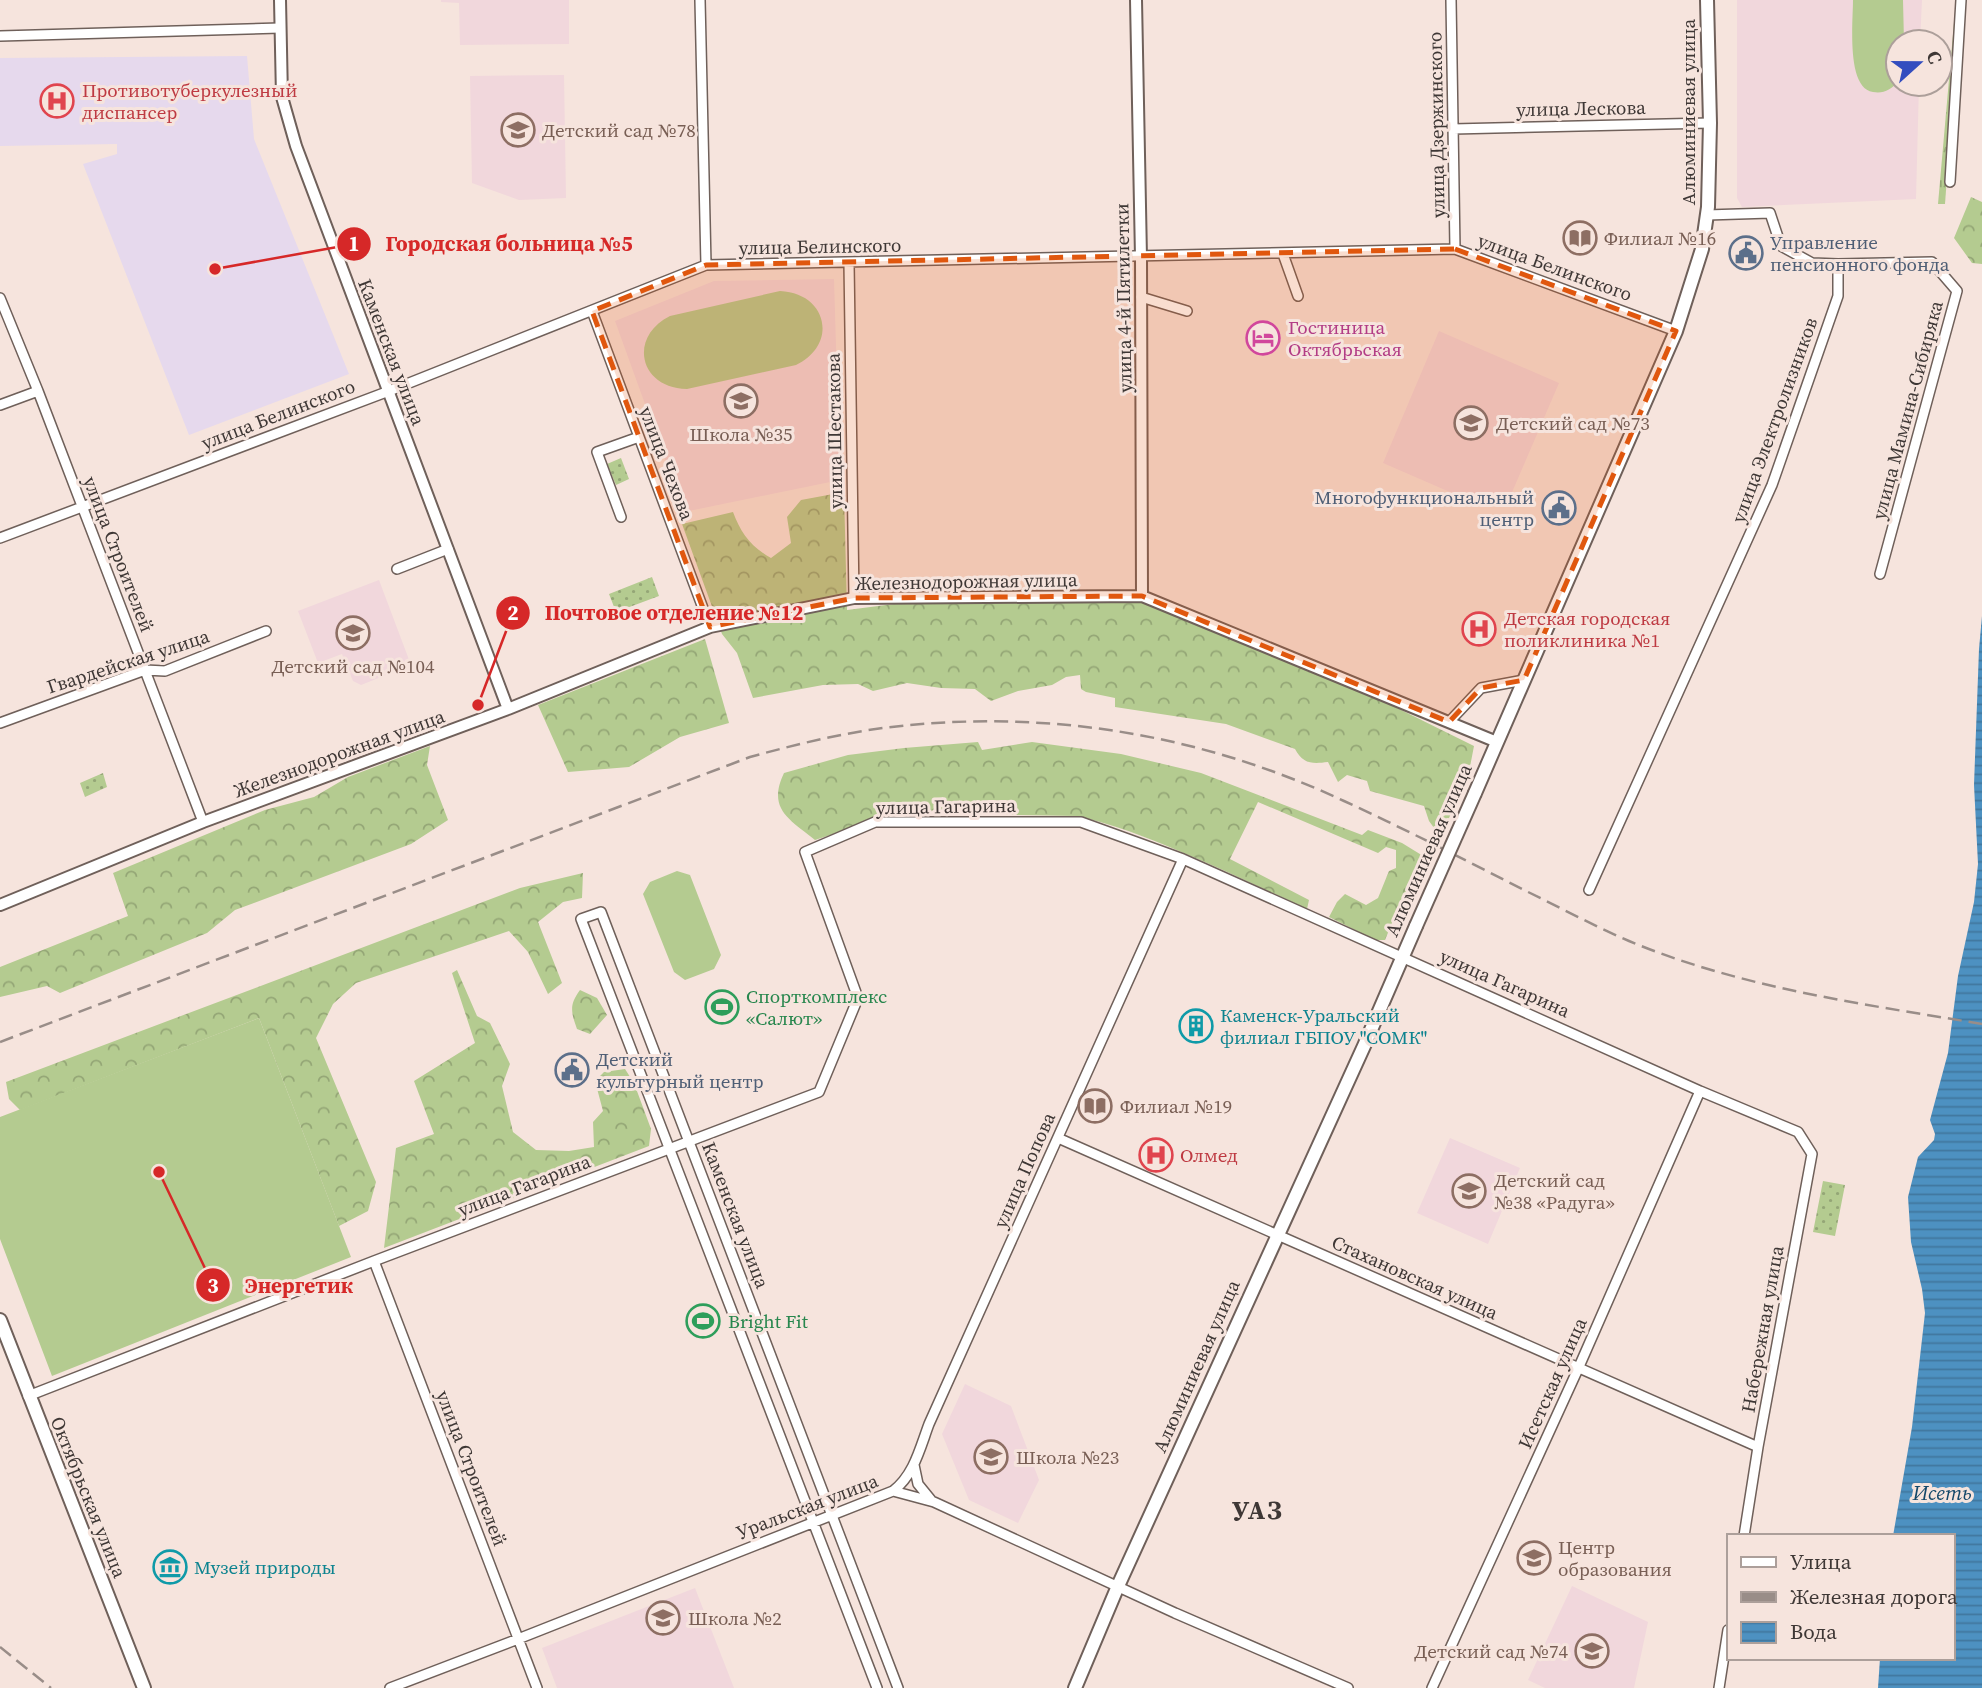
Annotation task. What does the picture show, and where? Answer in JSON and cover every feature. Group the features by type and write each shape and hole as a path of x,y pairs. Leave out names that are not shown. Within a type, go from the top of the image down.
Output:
{"main road":[{"name":"Алюминиевая улица","path":"1075,1688 1276,1235 1364,1046 1676,331 1702,249 1707,215 1710,123 1707,0"},
{"name":"Октябрьская улица","path":"0,1320 144,1688"}],"street":[{"name":"Каменская улица","path":"280,0 282,97 296,146 508,709"},
{"path":"700,0 706,265"},
{"name":"улица 4-й Пятилетки","path":"1136,0 1141,257 1142,596"},
{"name":"улица Дзержинского","path":"1451,0 1455,250"},
{"path":"1950,181 1961,0"},
{"path":"0,36 280,29"},
{"name":"улица Лескова","path":"1453,129 1710,123"},
{"path":"1707,215 1770,213 1781,246 1812,262 1838,264"},
{"name":"улица Белинского","path":"0,538 389,391 706,265 1455,250 1676,331"},
{"path":"1283,254 1298,296"},
{"name":"улица Мамина-Сибиряка","path":"1838,264 1932,262 1957,290 1881,574"},
{"name":"улица Шестакова","path":"849,263 854,598"},
{"name":"улица Электролизников","path":"1589,890 1772,485 1838,296 1838,264"},
{"path":"1141,297 1187,311"},
{"name":"улица Строителей","path":"0,298 203,822"},
{"name":"улица Чехова","path":"592,311 710,627"},
{"path":"0,405 38,391"},
{"path":"621,517 597,452 639,437"},
{"path":"397,569 448,549"},
{"name":"Железнодорожная улица","path":"0,905 203,822 508,709 710,627 854,598 1142,596 1497,742"},
{"name":"Гвардейская улица","path":"0,723 145,670 165,671 266,631"},
{"path":"1449,722 1481,688 1524,680"},
{"name":"улица Гагарина","path":"28,1396 819,1092 858,998 805,852 875,822 1081,821 1183,859 1700,1091 1798,1132"},
{"name":"улица Попова","path":"893,1491 904,1483 914,1465 929,1424 1183,859"},
{"name":"Каменская улица","path":"877,1688 581,919 601,912 898,1688"},
{"name":"Исетская улица","path":"1432,1688 1578,1368 1700,1091"},
{"name":"Набережная улица","path":"1744,1534 1812,1154 1798,1132"},
{"name":"Стахановская улица","path":"1058,1138 1758,1447"},
{"name":"улица Строителей","path":"374,1261 537,1688"},
{"path":"914,1465 922,1491 934,1502"},
{"name":"Уральская улица","path":"390,1688 893,1491 934,1502 1175,1613 1348,1688"},
{"path":"1719,1688 1727,1636"}],"highlighted area":[{"path":"1455,249 1676,331 1524,680 1481,688 1449,722 1142,596 854,598 710,627 592,311 706,265"}],"shaded area":[{"path":"441,0 569,0 569,44 460,45 459,3"},
{"path":"1737,0 1922,0 1921,28 1884,28 1884,98 1919,98 1916,199 1742,207 1737,198"},
{"path":"247,56 254,139 349,374 189,435 83,164 117,154 117,144 0,146 0,58"},
{"name":"Детский сад №78","path":"564,75 566,198 519,200 472,183 470,76"},
{"name":"Школа №35","path":"834,279 840,480 684,512 615,321 714,281"},
{"name":"Детский сад №73","path":"1439,331 1559,383 1507,504 1487,496 1482,506 1383,463"},
{"name":"Детский сад №104","path":"379,580 411,665 361,685 353,681 342,654 318,663 298,611"},
{"name":"Детский сад №38 «Радуга»","path":"1450,1138 1520,1168 1488,1244 1417,1213"},
{"name":"Школа №23","path":"965,1384 1011,1406 1039,1480 1018,1523 969,1500 942,1434"},
{"name":"Детский сад №74","path":"1572,1586 1648,1622 1634,1688 1545,1688 1528,1680"},
{"name":"Школа №2","path":"695,1588 734,1688 557,1688 542,1648"}],"green space":[{"path":"1853,0 1903,0 1904,28 1884,28 1884,92 1873,92 1864,88 1858,79 1852,38"},
{"path":"1956,0 1960,0 1954,82 1954,28"},
{"path":"1947,98 1953,98 1945,204 1938,204"},
{"path":"1971,197 1982,202 1982,264 1972,263 1954,238"},
{"path":"780,291 808,300 822,321 818,345 810,356 796,365 687,389 658,380 649,371 644,348 648,336 670,316"},
{"path":"621,458 629,479 616,485 607,464"},
{"path":"844,492 847,610 894,604 1142,602 1387,703 1474,746 1469,772 1446,825 1437,832 1429,821 1424,806 1370,791 1367,781 1347,775 1338,782 1328,762 1308,762 1301,758 1295,749 1226,724 1115,707 1115,698 1081,689 1080,675 991,701 975,689 907,683 873,691 858,684 823,685 753,698 737,653 722,634 682,524 733,512 747,538 771,558 791,543 787,517 801,500"},
{"path":"652,577 659,596 616,612 609,594"},
{"path":"705,639 729,723 680,737 629,767 568,772 538,705"},
{"path":"978,742 982,750 1032,742 1121,754 1201,773 1362,835 1368,830 1402,843 1428,859 1401,901 1385,940 1375,940 1329,917 1345,894 1366,905 1378,898 1389,871 1396,868 1396,850 1386,847 1378,853 1258,802 1230,859 1309,900 1307,909 1154,841 1077,816 898,813 815,840 789,819 779,804 779,785 784,773 848,755"},
{"path":"430,746 427,765 448,820 411,844 235,910 207,933 60,993 47,986 0,997 0,967 128,916 113,873 265,810 314,797 348,777"},
{"path":"103,773 107,787 85,797 80,783"},
{"path":"677,871 690,875 721,955 714,969 685,980 674,972 643,894 650,882"},
{"path":"583,873 582,898 563,902 538,922 562,983 548,994 528,952 509,931 356,983 333,1004 316,1038 376,1182 368,1211 339,1226 259,1018 20,1110 9,1099 6,1082 520,888"},
{"path":"457,970 477,1016 490,1023 510,1064 502,1086 513,1132 536,1150 569,1151 594,1147 593,1122 603,1111 595,1081 604,1072 625,1069 634,1083 651,1129 649,1146 384,1248 396,1148 434,1134 414,1081 475,1043 452,973"},
{"path":"580,990 597,998 607,1015 590,1034 577,1029 573,1018 574,1000"},
{"path":"259,1018 351,1257 52,1376 0,1239 0,1117"},
{"path":"1823,1181 1845,1185 1835,1236 1813,1232"}],"water":[{"name":"Исеть","path":"1982,616 1982,1688 1878,1688 1880,1660 1954,1660 1954,1534 1893,1534 1912,1427 1925,1313 1911,1242 1908,1197 1918,1157 1934,1140 1935,1134 1930,1120 1948,1053 1958,976 1974,902 1978,864 1974,785"}],"railway":[{"path":"0,1042 750,757 816,740 883,728 1002,721 1061,724 1119,732 1233,758 1344,801 1603,929 1671,957 1803,993 1982,1024"},
{"path":"0,1647 51,1688"}],"place":[{"name":"Противотуберкулезный диспансер","path":"57,101"},
{"name":"Детский сад №78","path":"518,130"},
{"name":"Филиал №16","path":"1580,238"},
{"name":"Управление пенсионного фонда","path":"1746,253"},
{"name":"Городская больница №5","path":"215,269"},
{"name":"Гостиница Октябрьская","path":"1263,338"},
{"name":"Школа №35","path":"741,401"},
{"name":"Детский сад №73","path":"1471,423"},
{"name":"Многофункциональный центр","path":"1559,508"},
{"name":"Детская городская поликлиника №1","path":"1479,629"},
{"name":"Детский сад №104","path":"353,633"},
{"name":"Почтовое отделение №12","path":"478,705"},
{"name":"Спорткомплекс «Салют»","path":"722,1007"},
{"name":"Каменск-Уральский филиал ГБПОУ \"СОМК\"","path":"1196,1026"},
{"name":"Детский культурный центр","path":"572,1070"},
{"name":"Филиал №19","path":"1095,1106"},
{"name":"Олмед","path":"1156,1155"},
{"name":"Энергетик","path":"159,1172"},
{"name":"Детский сад №38 «Радуга»","path":"1469,1191"},
{"name":"Bright Fit","path":"703,1321"},
{"name":"Школа №23","path":"991,1457"},
{"name":"Центр образования","path":"1534,1558"},
{"name":"Музей природы","path":"170,1567"},
{"name":"Школа №2","path":"663,1618"},
{"name":"Детский сад №74","path":"1592,1651"}],"district":[{"name":"УАЗ","path":"1258,1510"}]}
